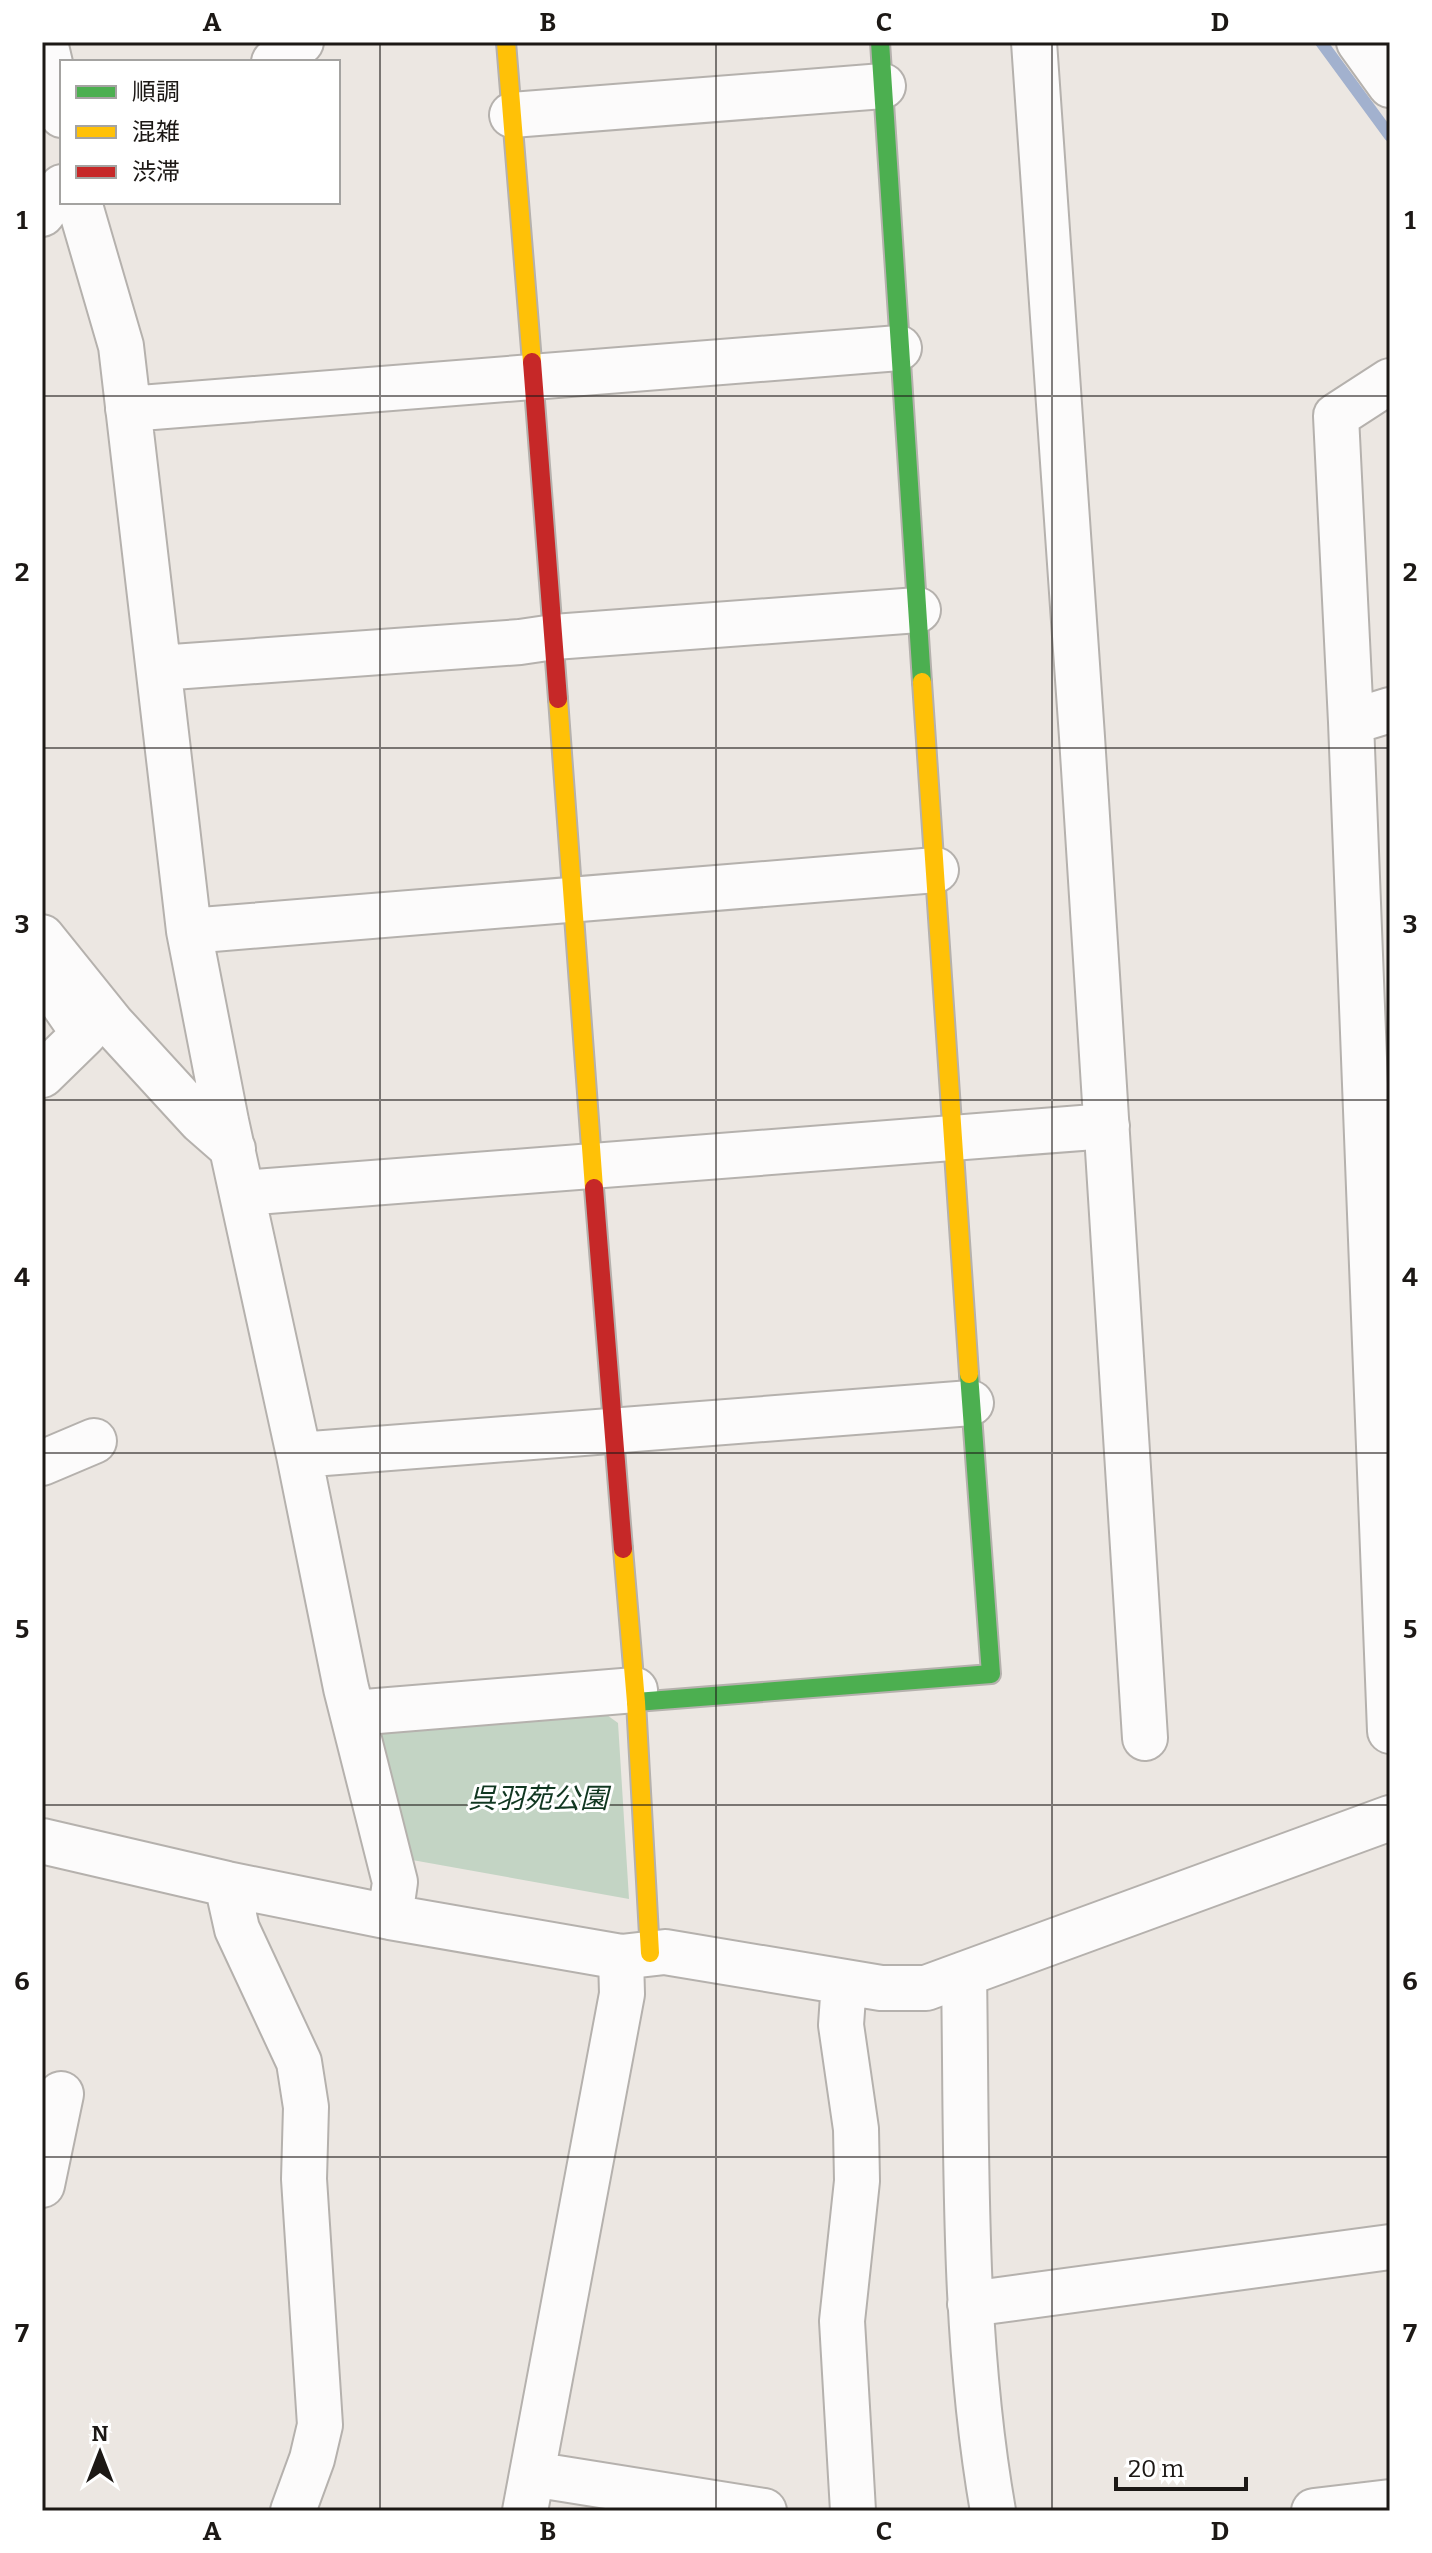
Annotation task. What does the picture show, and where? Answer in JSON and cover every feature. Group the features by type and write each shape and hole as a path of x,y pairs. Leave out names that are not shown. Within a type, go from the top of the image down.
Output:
{"street":[{"path":"45,42 60,106"},
{"path":"277,60 301,42"},
{"path":"506,42 554,637 571,901 636,1696 636,1955 622,1994 529,2493 764,2511"},
{"path":"353,1713 991,1674 952,1138 880,42"},
{"path":"1034,42 1145,1738"},
{"path":"1359,42 1390,85"},
{"path":"512,115 883,86"},
{"path":"70,204 121,346 189,931 353,1713 395,1882 390,1917"},
{"path":"128,409 899,348"},
{"path":"1390,381 1336,416 1370,716 1390,1731"},
{"path":"159,668 918,610"},
{"path":"189,931 936,870"},
{"path":"42,937 112,1024 201,1121 233,1149"},
{"path":"42,975 84,1034 42,1075"},
{"path":"243,1193 1107,1126"},
{"path":"299,1455 971,1403"},
{"path":"42,1463 94,1441"},
{"path":"42,1841 227,1884 390,1917 636,1955 665,1952 881,1988 926,1988 1390,1818"},
{"path":"227,1884 237,1929 299,2062 304,2085 305,2194 320,2425 312,2459 293,2511"},
{"path":"964,1974 970,2304 985,2465 993,2511"},
{"path":"844,1982 841,2025 856,2129 857,2168 842,2321 853,2511"},
{"path":"42,2185 61,2094"},
{"path":"970,2304 1390,2247"},
{"path":"1314,2511 1390,2502"}],"green space":[{"name":"呉羽苑公園","path":"600,1710 618,1723 629,1899 401,1858 377,1727"}],"waterway":[{"path":"1321,42 1390,136"}],"traffic: fast":[{"path":"880,42 922,682"},
{"path":"636,1702 991,1674 969,1374"}],"traffic: slow":[{"path":"506,42 532,362"},
{"path":"922,682 969,1374"},
{"path":"558,699 594,1188"},
{"path":"623,1549 636,1702 650,1953"}],"traffic: jam":[{"path":"532,362 558,699"},
{"path":"594,1188 623,1549"}]}
